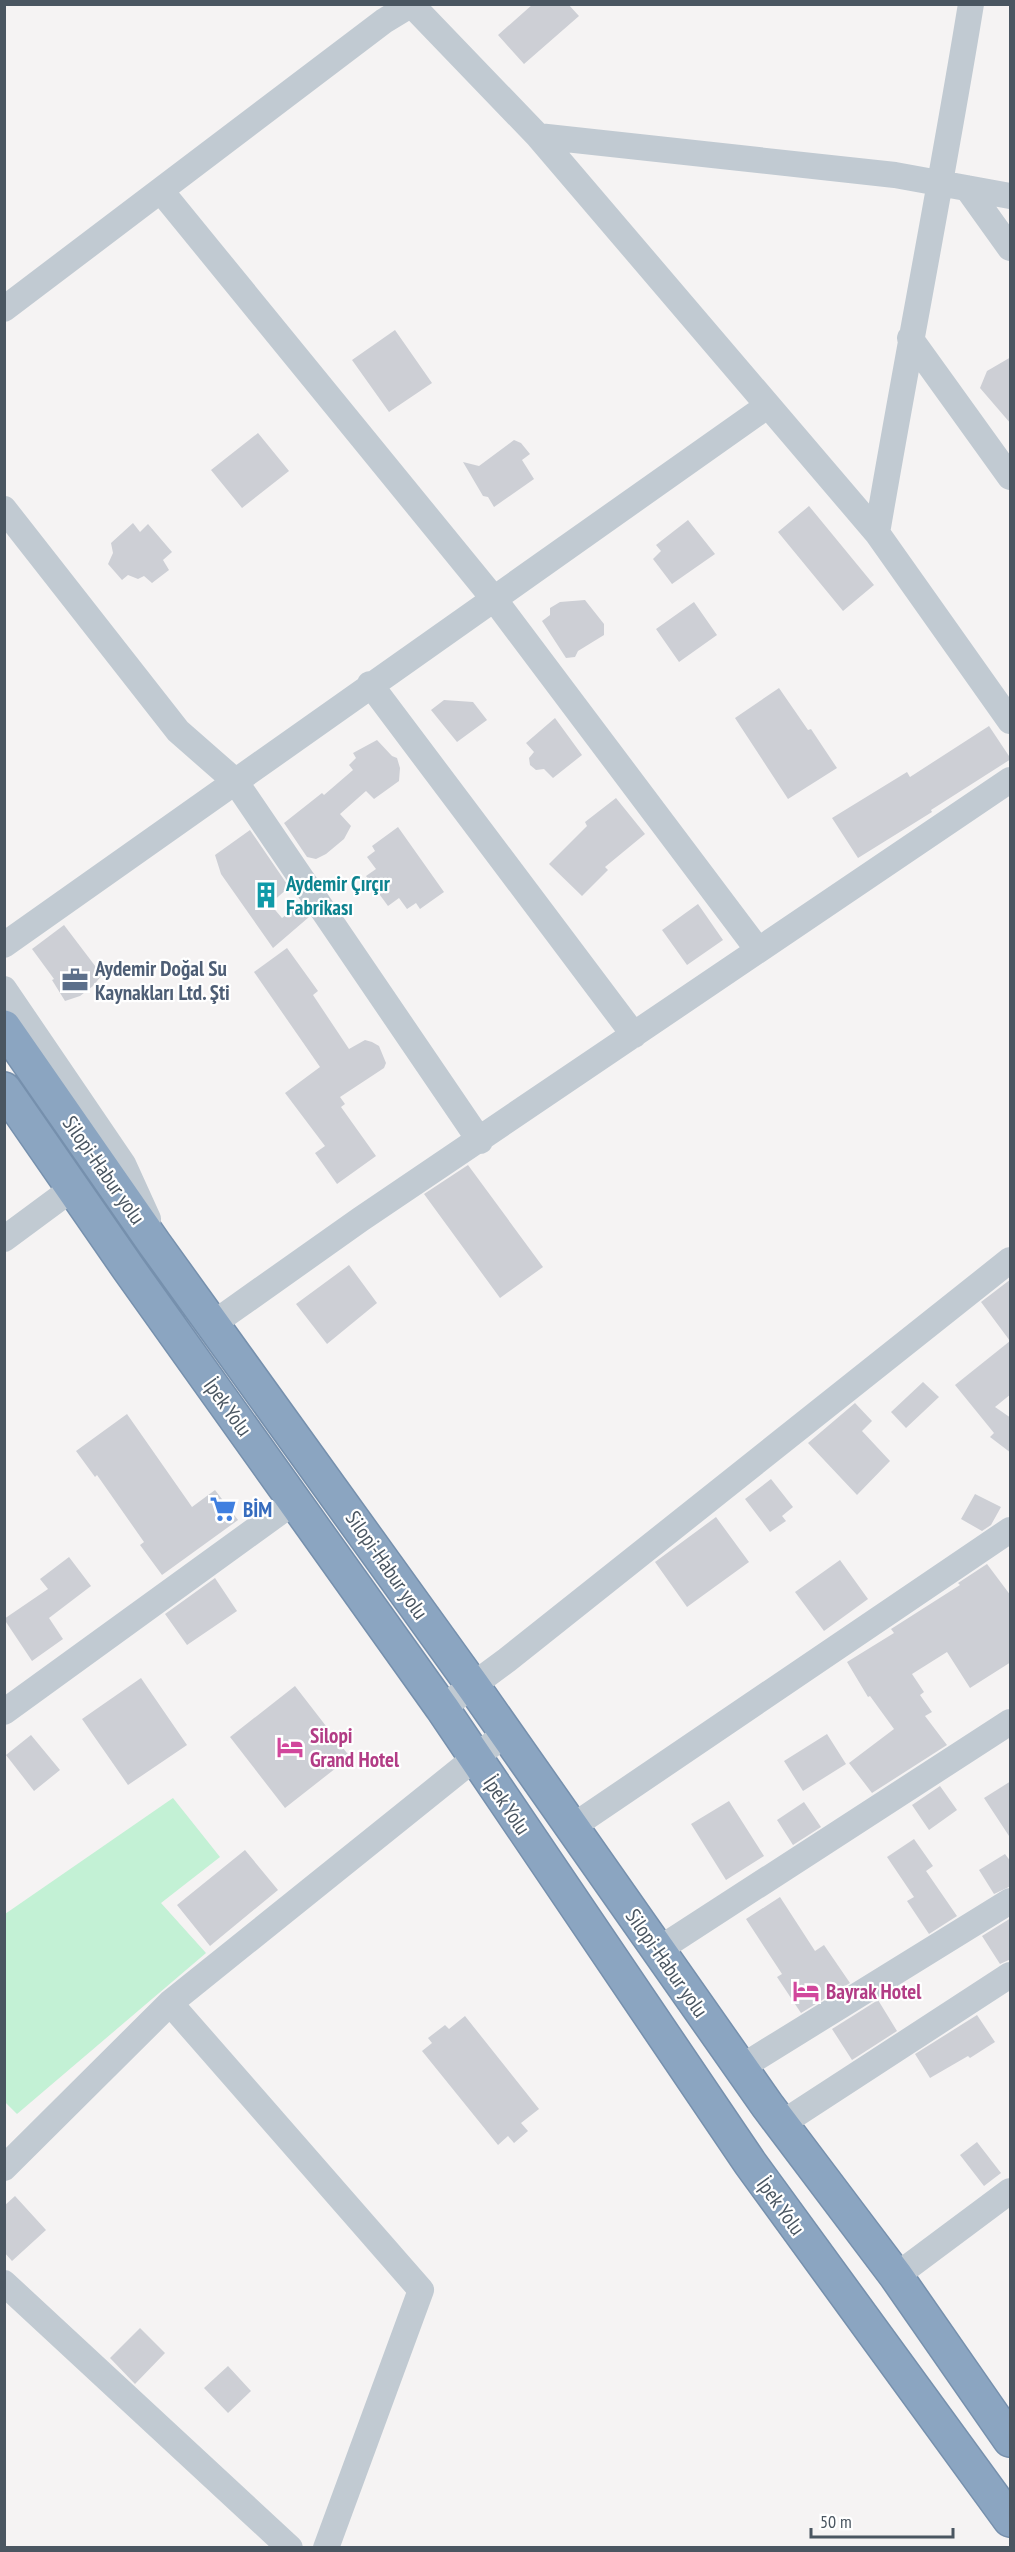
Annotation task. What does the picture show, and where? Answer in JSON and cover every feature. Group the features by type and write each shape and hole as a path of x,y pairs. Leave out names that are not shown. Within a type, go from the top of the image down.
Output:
{"highway":[{"name":"Silopi-Habur yolu","path":"4,1027 154,1243 214,1323 473,1686 740,2068 896,2276 1011,2440"},
{"name":"İpek Yolu","path":"8,1098 442,1708 750,2163 1011,2520"}],"street":[{"path":"877,533 971,4"},
{"path":"4,309 384,21 411,5 538,136 877,533 1011,721"},
{"path":"538,136 895,175 1011,196"},
{"path":"967,188 1011,248"},
{"path":"161,191 494,599 758,951"},
{"path":"910,338 1011,477"},
{"path":"4,945 370,684 767,406"},
{"path":"4,508 178,731 235,781 480,1140"},
{"path":"370,684 634,1035"},
{"path":"214,1323 361,1219 1011,780"},
{"path":"4,989 123,1164 147,1215 154,1243"},
{"path":"4,1239 73,1188"},
{"path":"442,1708 473,1686 1011,1260"},
{"path":"4,1712 295,1501"},
{"path":"572,1827 1011,1530"},
{"path":"658,1950 1011,1722"},
{"path":"4,2168 170,2003 506,1733"},
{"path":"740,2068 1011,1901"},
{"path":"774,2115 1011,1976"},
{"path":"170,2003 421,2290 326,2547"},
{"path":"896,2276 1011,2191"},
{"path":"4,2283 290,2547"}],"green space":[{"path":"173,1798 220,1857 161,1903 206,1953 17,2114 5,2102 5,1914"}],"building":[{"path":"533,4 568,4 579,16 524,64 498,35"},
{"path":"395,330 432,383 389,412 352,360"},
{"path":"1011,357 1011,424 980,388 987,371"},
{"path":"258,433 289,471 242,508 211,470"},
{"path":"514,440 521,443 530,454 522,460 534,479 494,507 488,497 483,496 463,462 479,466"},
{"path":"809,506 874,585 843,611 778,532"},
{"path":"688,520 715,554 672,584 653,559 661,551 656,545"},
{"path":"133,523 140,532 148,524 172,552 163,560 169,570 152,583 144,576 138,579 128,575 122,580 108,564 113,553 111,543"},
{"path":"585,600 604,624 604,635 578,651 575,657 566,658 542,621 550,615 550,608 560,602"},
{"path":"694,602 717,635 679,662 656,629"},
{"path":"779,688 808,730 811,729 837,768 788,799 735,718"},
{"path":"444,700 473,702 487,720 457,742 431,710"},
{"path":"555,718 582,755 553,778 544,769 536,770 530,765 529,758 534,752 526,743"},
{"path":"989,726 1011,759 858,858 832,818 907,772 910,777"},
{"path":"377,740 392,756 397,758 400,768 399,781 374,799 366,791 340,814 351,826 344,839 316,859 307,857 284,823 322,793 324,795 353,770 349,765 356,758 353,753"},
{"path":"616,798 645,834 605,867 608,870 582,896 549,864 587,826 585,822"},
{"path":"398,827 444,892 420,909 416,903 407,909 399,898 388,906 366,876 376,869 367,857 375,851 372,846"},
{"name":"Aydemir Çırçır Fabrikası","path":"250,830 289,887 270,904 282,918 301,904 309,917 273,948 221,874 215,855"},
{"path":"698,904 723,940 687,965 662,930"},
{"path":"64,925 102,975 80,996 65,1001 52,980 54,979 32,949"},
{"path":"287,948 318,991 313,995 349,1049 365,1040 372,1042 379,1046 386,1063 384,1068 340,1097 345,1104 341,1107 376,1156 337,1184 315,1153 325,1146 285,1093 320,1067 254,972"},
{"path":"468,1165 543,1267 500,1298 424,1194"},
{"path":"349,1265 377,1303 327,1344 296,1304"},
{"path":"1011,1279 1011,1394 995,1407 1011,1418 1011,1453 990,1437 994,1433 955,1385 1010,1341 981,1302"},
{"path":"923,1382 939,1397 906,1428 891,1412"},
{"path":"855,1403 872,1421 862,1431 890,1461 857,1495 808,1443"},
{"path":"127,1414 192,1507 215,1490 238,1520 162,1575 140,1545 144,1542 97,1475 95,1477 76,1451"},
{"path":"771,1479 793,1507 782,1516 786,1521 770,1532 745,1499"},
{"path":"975,1494 1001,1507 991,1525 982,1531 961,1519"},
{"path":"716,1517 749,1562 687,1607 655,1562"},
{"path":"69,1557 91,1586 49,1618 63,1639 32,1661 4,1619 48,1589 40,1579"},
{"path":"840,1560 868,1599 824,1631 795,1592"},
{"path":"987,1564 1011,1596 1011,1662 970,1688 947,1652 912,1674 924,1692 920,1695 932,1712 925,1716 947,1745 872,1793 849,1763 894,1729 870,1696 868,1697 847,1662 894,1633 891,1629 960,1585 958,1583"},
{"path":"215,1578 237,1611 187,1645 165,1614"},
{"path":"141,1678 187,1745 128,1785 82,1719"},
{"name":"Silopi Grand Hotel","path":"295,1686 350,1757 285,1808 230,1737"},
{"path":"827,1734 846,1764 803,1791 784,1761"},
{"path":"31,1735 60,1770 34,1791 6,1755"},
{"path":"1011,1781 1011,1839 984,1798"},
{"path":"940,1786 957,1810 929,1830 912,1805"},
{"path":"729,1801 764,1856 726,1880 691,1824"},
{"path":"804,1802 821,1827 793,1845 777,1820"},
{"path":"914,1839 933,1866 926,1871 957,1916 929,1934 907,1901 914,1897 887,1857"},
{"path":"245,1850 278,1890 210,1946 177,1905"},
{"path":"1005,1854 1011,1862 1011,1886 994,1894 979,1870"},
{"path":"780,1897 815,1951 824,1945 850,1983 801,2013 777,1977 782,1974 746,1919"},
{"path":"1011,1918 1011,1959 1000,1964 982,1936"},
{"path":"878,2000 897,2031 852,2060 832,2029"},
{"path":"977,2015 995,2042 970,2058 968,2056 930,2078 915,2054"},
{"path":"465,2016 539,2109 521,2123 528,2131 514,2143 508,2136 498,2145 422,2051 432,2043 428,2038 445,2025 449,2029"},
{"path":"977,2142 1001,2173 984,2186 960,2155"},
{"path":"15,2196 46,2230 12,2261 4,2252 4,2206"},
{"path":"140,2328 165,2353 135,2384 110,2358"},
{"path":"228,2366 251,2391 228,2413 204,2388"}],"place":[{"name":"Aydemir Çırçır Fabrikası","path":"266,895"},
{"name":"Aydemir Doğal Su Kaynakları Ltd. Şti","path":"75,980"},
{"name":"BİM","path":"223,1509"},
{"name":"Silopi Grand Hotel","path":"290,1747"},
{"name":"Bayrak Hotel","path":"806,1991"}]}
